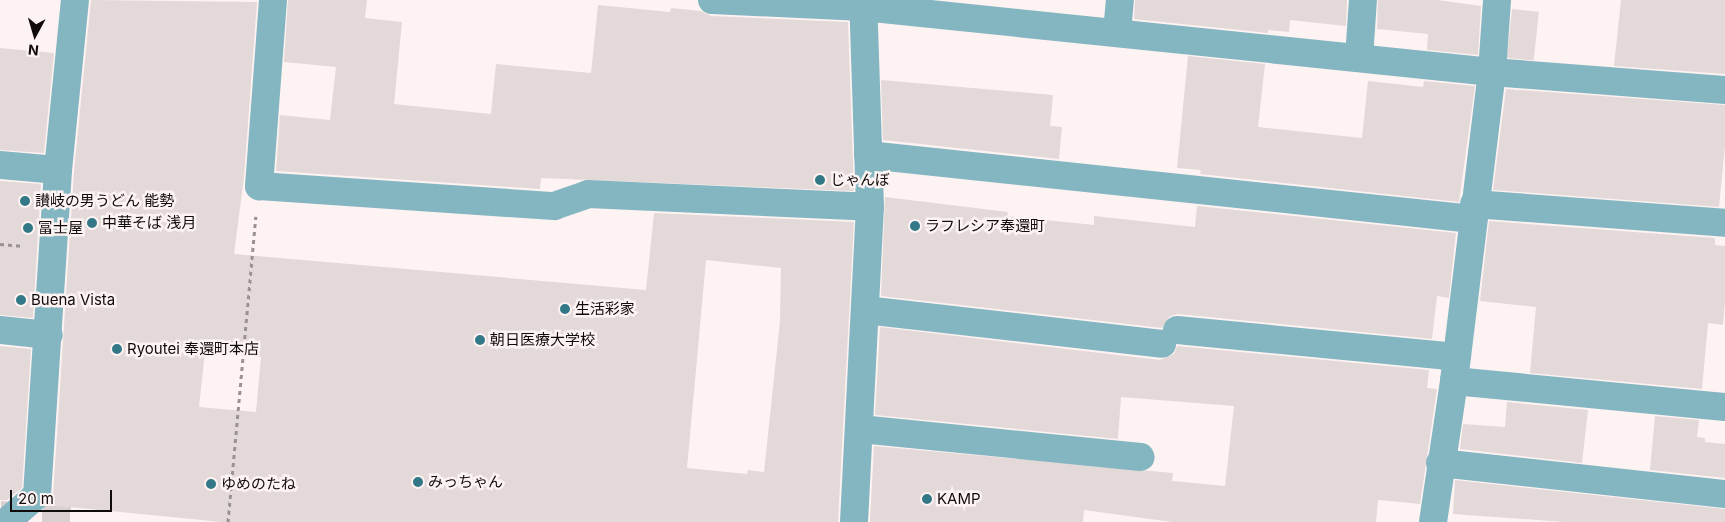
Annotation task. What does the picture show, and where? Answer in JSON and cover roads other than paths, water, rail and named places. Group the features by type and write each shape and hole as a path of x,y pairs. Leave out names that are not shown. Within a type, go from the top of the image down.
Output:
{"street":[{"path":"6,522 38,495 58,170 75,0"},
{"path":"273,0 259,186 554,206 588,194 870,207"},
{"path":"712,0 863,3 1117,33 1492,72 1725,90"},
{"path":"1117,33 1120,0"},
{"path":"1358,58 1363,0"},
{"path":"1433,522 1440,463 1456,369 1492,72 1496,0"},
{"path":"854,522 870,207 863,3"},
{"path":"868,155 1474,211 1725,223"},
{"path":"0,165 58,170"},
{"path":"865,310 1169,337 1456,369 1725,407"},
{"path":"0,330 49,335"},
{"path":"860,429 1141,457"},
{"path":"1440,463 1725,494"}],"tunnel":[{"path":"0,515 82,522"}],"place":[{"name":"じゃんぼ","path":"820,180"},
{"name":"讃岐の男うどん 能勢","path":"25,201"},
{"name":"中華そば 浅月","path":"92,223"},
{"name":"ラフレシア奉還町","path":"915,226"},
{"name":"冨士屋","path":"28,228"},
{"name":"Buena Vista","path":"21,300"},
{"name":"生活彩家","path":"565,309"},
{"name":"朝日医療大学校","path":"480,340"},
{"name":"Ryoutei 奉還町本店","path":"117,349"},
{"name":"みっちゃん","path":"418,482"},
{"name":"ゆめのたね","path":"211,484"},
{"name":"KAMP","path":"927,499"}]}
